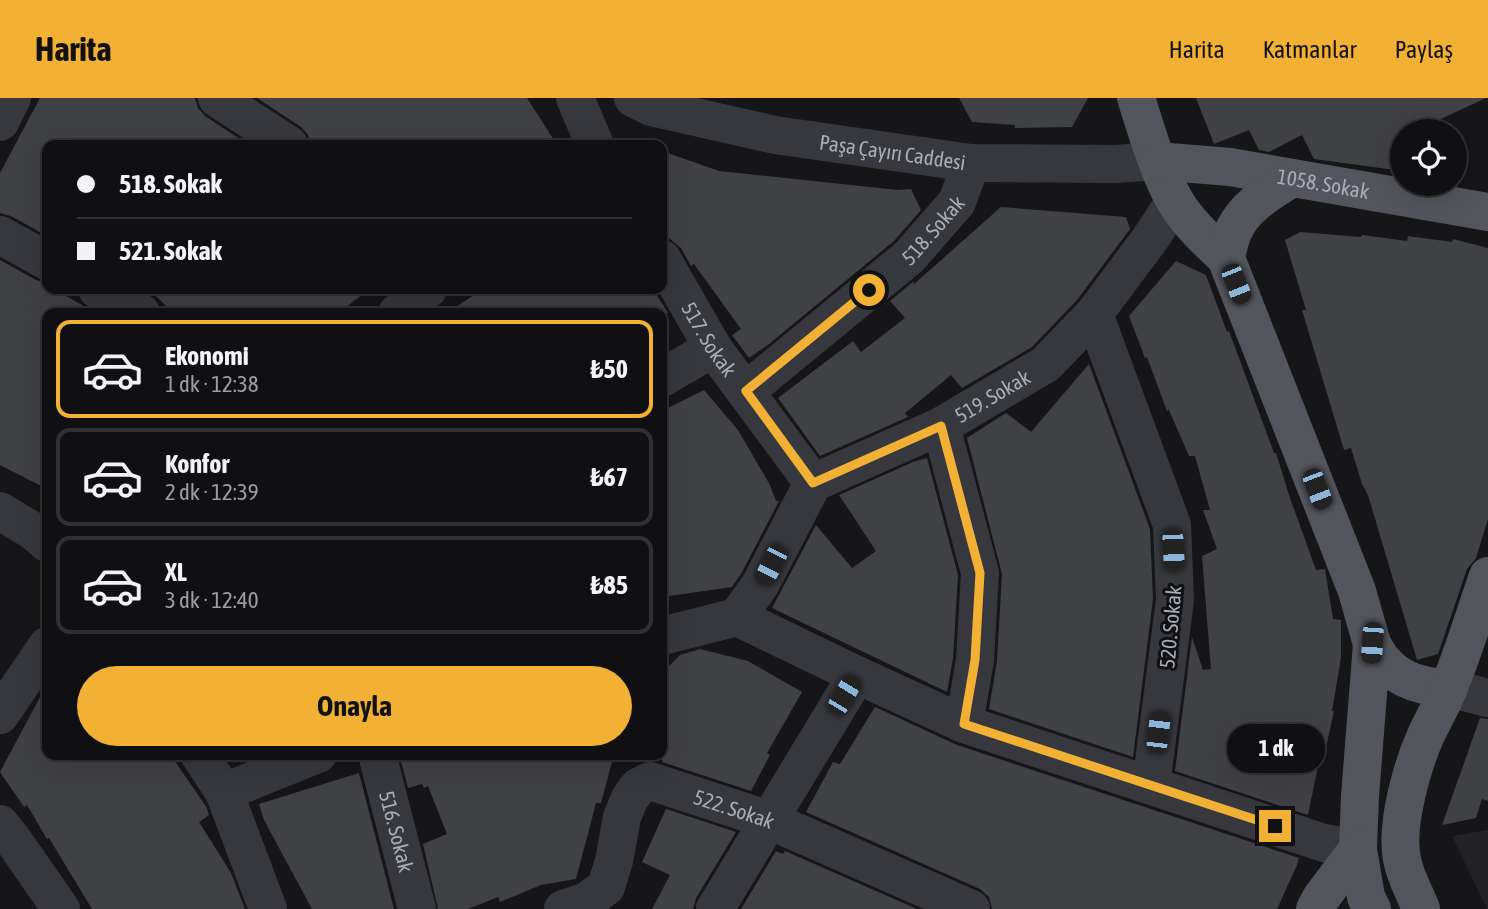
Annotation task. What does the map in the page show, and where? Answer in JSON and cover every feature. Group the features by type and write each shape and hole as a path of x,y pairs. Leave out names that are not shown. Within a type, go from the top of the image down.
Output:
{"main road":[{"path":"1136,98 1157,160 1175,201 1199,233 1226,258 1357,591 1372,643 1384,663 1406,680 1429,687 1449,688"},
{"name":"1058. Sokak","path":"1157,160 1230,167 1488,212"},
{"path":"1226,258 1233,232 1244,214 1255,202 1292,178"},
{"path":"1421,909 1401,858 1404,806 1425,737 1449,688 1488,576"},
{"path":"1372,643 1358,849 1366,897 1372,909"},
{"path":"1315,909 1358,849"}],"street":[{"path":"0,122 12,98"},
{"path":"217,98 281,140"},
{"path":"575,98 593,140"},
{"name":"Paşa Çayırı Caddesi","path":"648,101 775,135 971,163 1116,164 1157,160"},
{"name":"518. Sokak","path":"746,391 909,257 957,202 971,163"},
{"name":"519. Sokak","path":"813,483 941,426 1046,364 1094,314 1150,240 1175,201"},
{"path":"0,235 42,258"},
{"name":"517. Sokak","path":"667,268 713,348 813,483"},
{"path":"106,294 132,308"},
{"name":"520. Sokak","path":"1094,314 1172,525 1175,600 1151,785"},
{"path":"667,375 713,348"},
{"path":"941,426 980,573 975,660 964,724"},
{"path":"737,617 760,585 813,483"},
{"path":"0,512 42,539"},
{"path":"667,635 737,617 964,724 1324,843 1358,849"},
{"path":"0,715 42,653"},
{"path":"715,909 857,675"},
{"path":"1449,688 1488,698"},
{"path":"204,760 223,792 268,909"},
{"path":"223,792 303,760"},
{"name":"516. Sokak","path":"379,760 417,909"},
{"name":"522. Sokak","path":"563,909 587,901 606,887 622,817 638,787 650,782 769,820 971,909"},
{"path":"0,824 61,909"}],"shaded area":[{"path":"1488,830 1488,909 1487,909 1452,836"}],"building":[{"path":"40,98 195,98 198,108 205,116 241,140 42,140 42,233 0,213 0,173"},
{"path":"257,98 527,98 554,140 310,140 301,127"},
{"path":"959,98 1088,98 1072,127 1015,128 1015,125 972,122"},
{"path":"1196,98 1486,98 1441,119 1390,119 1390,169 1314,159 1302,135 1269,152 1259,150 1249,130 1214,144"},
{"path":"667,153 719,171 898,190 911,189 921,210 894,241 749,358 732,335 741,329 694,264 691,266 681,248 667,234"},
{"path":"1001,207 1126,217 1130,229 1077,300 1032,347 962,388 951,375 905,413 908,417 820,456 778,398 853,341 861,352 905,318 890,301 914,281 913,285"},
{"path":"1300,232 1362,235 1407,241 1408,236 1452,242 1453,239 1488,248 1488,519 1476,558 1467,569 1438,654 1417,660 1368,495 1351,448 1344,450 1302,310 1306,310 1285,240"},
{"path":"0,260 42,282 42,294 63,294 87,308 42,308 42,486 0,465"},
{"path":"1176,261 1206,275 1276,453 1316,570 1325,569 1333,619 1341,620 1341,658 1334,711 1325,752 1321,751 1308,815 1175,771 1192,637 1203,670 1211,669 1202,556 1217,549 1203,510 1210,510 1195,456 1189,456 1169,410 1167,411 1129,316"},
{"path":"154,294 363,294 345,308 168,308"},
{"path":"476,294 656,294 665,308 454,308"},
{"path":"1089,364 1150,529 1153,599 1133,757 989,709 997,661 1002,574 967,438 1006,413 1031,432"},
{"path":"704,390 738,430 770,485 776,501 779,501 732,587 667,596 667,408"},
{"path":"927,458 958,575 953,658 947,692 772,608 816,525 852,568 876,551 839,495"},
{"path":"700,649 748,661 802,692 767,753 770,755 751,791 662,762 667,760 667,668 680,655"},
{"path":"42,693 42,760 174,760 207,808 209,815 199,822 231,873 245,909 92,909 27,805 24,807 0,772"},
{"path":"875,707 957,745 1299,858 1297,865 1277,909 992,909 989,897 980,889 806,812 833,762 840,764"},
{"path":"1480,718 1488,719 1488,801 1482,799 1476,818 1442,825"},
{"path":"612,760 601,803 596,803 576,879 541,885 500,902 498,897 468,909 438,909 423,844 447,834 428,786 424,788 422,784 408,788 401,761"},
{"path":"359,773 394,909 312,909 264,820 259,804"},
{"path":"666,809 736,832 696,898 693,909 652,909 670,875 642,862"},
{"path":"776,851 783,854 785,851 917,909 741,909"}],"route":[{"path":"869,290 746,391 813,483 941,426 980,573 975,660 964,724 1275,826"}]}
